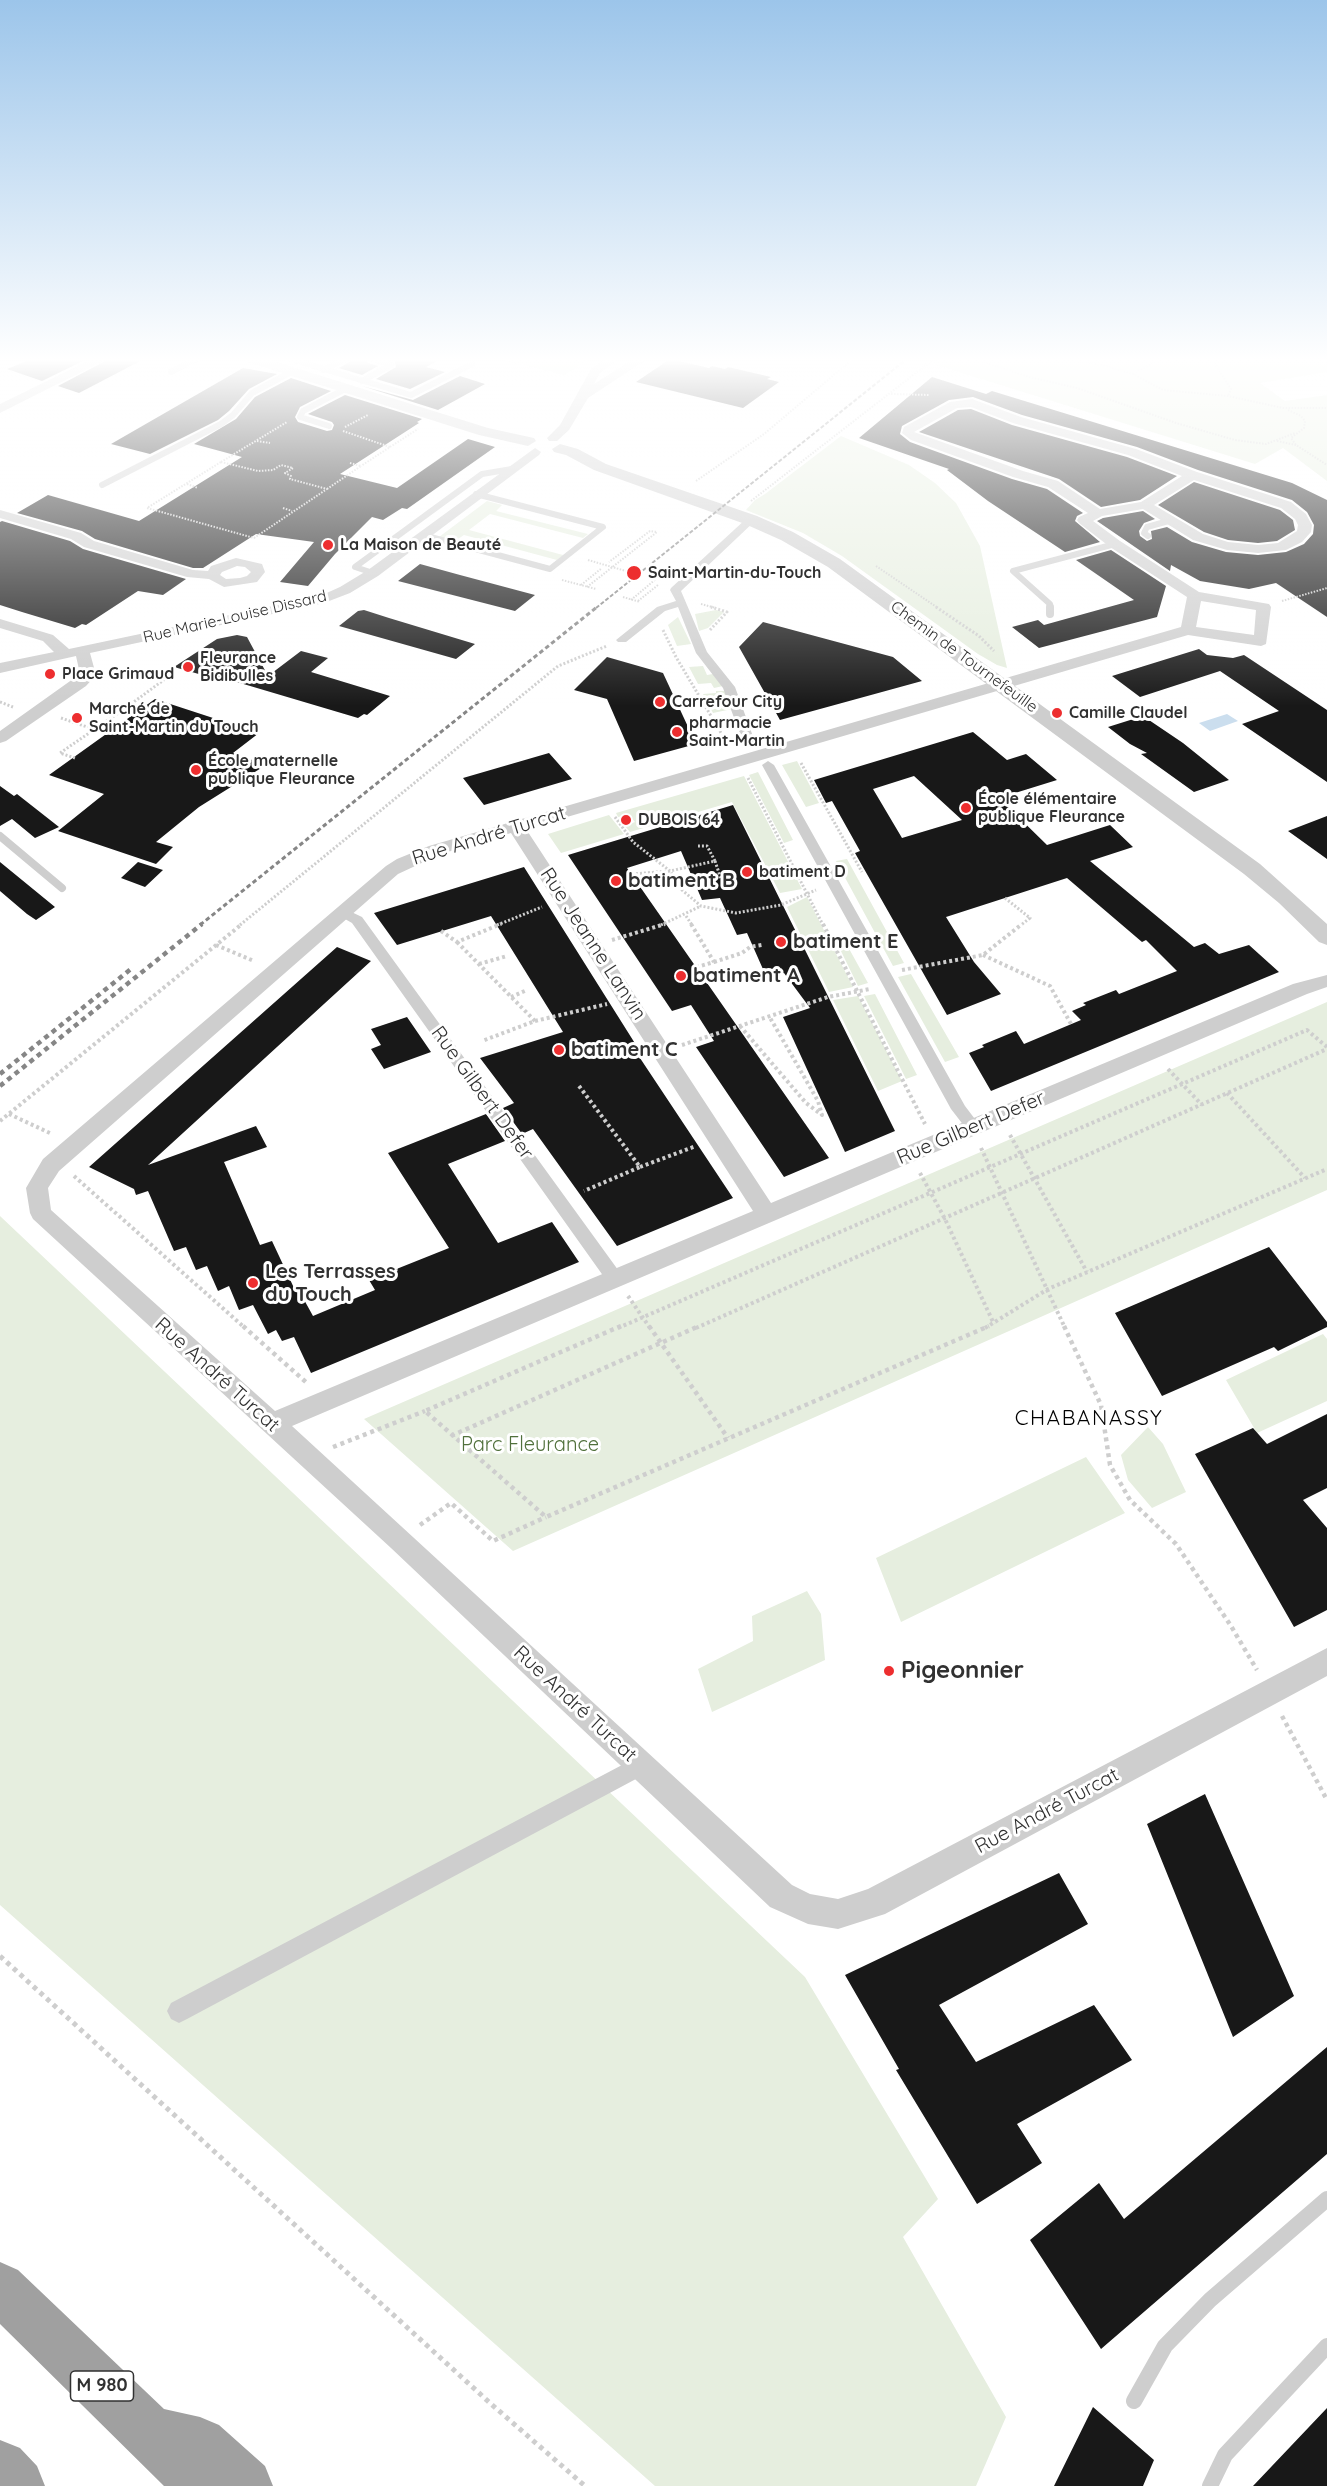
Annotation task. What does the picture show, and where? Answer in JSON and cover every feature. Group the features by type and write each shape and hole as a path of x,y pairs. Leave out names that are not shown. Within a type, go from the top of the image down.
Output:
{"highway":[{"name":"M 980","path":"0,2288 204,2486"},
{"path":"152,2434 200,2444 245,2486"},
{"path":"0,2468 17,2486"}],"street":[{"name":"Rue Marie-Louise Dissard","path":"0,668 314,602 345,590 373,573 505,474"},
{"name":"Chemin de Tournefeuille","path":"619,474 742,517 787,536 834,563 1252,869 1327,936"},
{"path":"1018,474 1053,484 1098,513"},
{"path":"1145,505 1205,539 1245,548 1281,547 1298,539 1304,532 1305,525 1301,517 1286,505 1192,475 1145,505 1086,517 1085,523 1195,596 1263,607 1261,640 1188,630 1195,596"},
{"path":"0,514 76,536 89,544 192,574 213,575"},
{"path":"742,517 675,590 702,653 729,687 749,742"},
{"path":"622,640 661,609 682,603"},
{"path":"0,623 48,638 61,648 63,656"},
{"name":"Rue André Turcat","path":"1188,630 1000,683 435,850 403,863 392,870 74,1144 51,1165 37,1188 41,1213 400,1540 781,1896 808,1909 838,1914 874,1904 1327,1661"},
{"path":"0,738 81,683 88,675 82,652"},
{"path":"768,765 959,1109 973,1127"},
{"name":"Rue Jeanne Lanvin","path":"516,827 766,1213"},
{"name":"Rue Gilbert Defer","path":"343,912 357,920 615,1279"},
{"name":"Rue Gilbert Defer","path":"271,1424 766,1213 1300,989 1327,981"},
{"path":"179,2011 641,1765"}],"lane":[{"path":"102,485 123,474"},
{"path":"373,573 355,567 482,474"},
{"path":"423,535 550,569 603,527 477,494"},
{"path":"1148,536 1144,533 1148,527 1172,520"},
{"path":"1050,614 1050,604 1013,572 1116,544"},
{"path":"0,836 62,888"},
{"path":"1134,2401 1165,2346 1210,2300 1327,2199"},
{"path":"1210,2486 1225,2455 1327,2346"}],"path":[{"path":"202,474 147,508 254,538 349,474"},
{"path":"287,474 291,476 290,479 327,489"},
{"path":"675,494 706,474"},
{"path":"742,517 794,474"},
{"path":"187,484 198,488"},
{"path":"283,507 293,512"},
{"path":"587,587 657,532 650,531 609,562"},
{"path":"587,560 626,571"},
{"path":"581,585 602,568"},
{"path":"631,600 656,579"},
{"path":"562,580 596,589"},
{"path":"622,597 639,602 658,585"},
{"path":"0,1121 558,666 622,640"},
{"path":"140,676 146,673 165,679 174,679"},
{"path":"75,759 60,753 165,679"},
{"path":"130,705 143,709"},
{"path":"798,756 862,872"},
{"path":"745,772 928,1128"},
{"path":"611,812 633,842 670,871 682,890 701,906 736,913 781,904 819,888 836,887"},
{"path":"698,846 707,846 716,861 721,879"},
{"path":"632,874 670,871 716,861"},
{"path":"678,1046 828,997 858,991 887,979 983,955 1030,918 1005,898"},
{"path":"458,942 551,903"},
{"path":"608,941 663,925 686,916 701,906"},
{"path":"686,916 714,962"},
{"path":"441,931 458,942 535,1021"},
{"path":"216,945 259,963"},
{"path":"697,968 750,947 762,945"},
{"path":"983,955 1050,987 1071,1024"},
{"path":"479,964 507,956"},
{"path":"511,997 527,990"},
{"path":"482,1041 535,1021 613,1002"},
{"path":"740,1026 806,1103 822,1115 818,1101 769,1016"},
{"path":"330,1448 425,1411 1307,1030 1327,1048 1002,1194 451,1436"},
{"path":"1168,1069 1202,1105"},
{"path":"579,1086 640,1167"},
{"path":"1227,1094 1305,1178"},
{"path":"9,1114 74,1144"},
{"path":"1000,1116 1086,1272"},
{"path":"973,1127 988,1166 1101,1405 1110,1465 1131,1500 1176,1544 1231,1626 1270,1692 1327,1800"},
{"path":"584,1191 716,1137"},
{"path":"910,1153 945,1219 994,1324"},
{"path":"400,1540 451,1503 493,1541 994,1324 1048,1289 1327,1169"},
{"path":"68,1170 311,1387"},
{"path":"615,1279 663,1343 728,1438"},
{"path":"425,1411 546,1517"},
{"path":"0,1956 481,2395 585,2486"}],"green space":[{"path":"791,474 922,474 935,483 956,503 980,546 1007,668 978,654 842,556 803,533 746,510 755,500"},
{"path":"1318,474 1327,474 1327,481"},
{"path":"487,501 502,505 496,511 588,534 583,538 490,514 469,530 563,555 557,560 464,535 455,541 439,537"},
{"path":"716,610 724,612 708,628 699,631 695,614"},
{"path":"678,617 691,644 677,646 668,625"},
{"path":"703,666 707,675 713,674 723,686 714,688 711,683 698,684 689,667"},
{"path":"716,691 727,691 732,709 713,713 703,694 716,693"},
{"path":"797,761 819,803 806,807 782,765"},
{"path":"758,772 793,840 784,843 749,775"},
{"path":"744,776 802,889 780,893 732,802 630,832 625,826 635,822 629,815 618,817 616,813"},
{"path":"609,815 624,834 561,853 548,834"},
{"path":"847,859 904,963 893,966 836,861"},
{"path":"807,897 853,987 829,992 787,907"},
{"path":"847,945 868,983 858,986 839,947"},
{"path":"911,974 959,1057 945,1062 898,977"},
{"path":"875,994 917,1075 906,1079 864,996"},
{"path":"858,996 902,1081 878,1091 833,1000"},
{"name":"Parc Fleurance","path":"1327,1002 1327,1190 513,1551 364,1419"},
{"path":"0,1216 805,1977 938,2199 903,2237 1006,2417 976,2486 655,2486 0,1905"},
{"path":"1323,1334 1327,1339 1327,1401 1257,1433 1226,1380"},
{"path":"1148,1427 1163,1444 1186,1492 1152,1508 1128,1480 1121,1455"},
{"path":"1086,1457 1125,1513 901,1622 876,1558"},
{"path":"807,1591 821,1614 825,1660 712,1712 698,1669 753,1641 752,1616"}],"water":[{"path":"1227,714 1238,721 1210,731 1199,723"}],"building":[{"path":"215,474 340,474 397,488 417,474 457,474 407,509 402,508 383,520 372,517 335,554 308,586 280,582 314,542 256,534 203,568 193,568 95,539 82,531 17,513 48,495 139,521"},
{"path":"952,474 998,474 1047,489 1083,513 1077,516 1075,521 1100,542 1065,552 988,501"},
{"path":"1044,474 1172,474 1177,476 1140,500 1101,507 1059,479"},
{"path":"1211,474 1263,474 1292,483 1327,500 1327,617 1276,583 1249,589 1200,581 1171,565 1170,571 1097,521 1143,511 1155,519 1144,523 1139,531 1140,536 1147,541 1152,539 1151,531 1167,527 1192,542 1226,552 1258,555 1286,552 1304,544 1313,534 1314,525 1307,512 1292,500"},
{"path":"1194,482 1280,510 1293,520 1295,530 1277,541 1258,543 1228,540 1204,532 1158,505"},
{"path":"0,522 70,541 83,549 186,579 163,595 138,591 86,625 82,624 75,628 22,612 0,605"},
{"path":"1111,550 1166,586 1157,617 1039,648 1012,627 1038,620 1044,625 1134,600 1076,560"},
{"path":"420,564 535,595 515,611 398,581"},
{"path":"364,610 475,644 456,659 339,626 358,611"},
{"path":"763,622 893,657 922,681 780,720 739,647"},
{"path":"237,635 247,637 268,676 301,651 328,658 311,672 390,696 367,715 364,714 358,718 230,680 227,682 174,667 217,639"},
{"path":"1199,649 1207,655 1233,658 1244,655 1327,710 1327,782 1242,724 1279,711 1220,671 1140,697 1112,676"},
{"path":"607,657 663,673 696,744 634,761 607,699 574,690"},
{"path":"155,699 259,733 233,753 266,765 199,807 156,842 173,847 156,864 58,831 104,794 49,775"},
{"path":"1143,716 1183,743 1229,780 1194,792 1141,754 1147,753 1130,744 1108,727"},
{"path":"973,732 1007,760 1026,754 1057,780 999,798 1047,845 1110,825 1133,847 1090,861 1194,947 1205,943 1219,954 1249,945 1279,972 991,1091 969,1053 1016,1031 1024,1044 1081,1020 1072,1011 1086,1005 1083,1003 1116,990 1119,994 1177,971 1146,940 1142,942 1067,878 946,917 974,962 1001,994 947,1015 855,853 860,851 832,801 826,803 814,780","holes":["914,776 962,820 902,838 873,789"]},
{"path":"549,753 572,779 484,805 463,778"},
{"path":"0,786 14,796 17,794 59,827 35,838 12,819 0,826"},
{"path":"733,805 895,1131 845,1152 783,1017 810,1008 784,973 766,976 747,933 737,935 720,898 702,900 681,851 627,868 829,1158 784,1177 696,1047 714,1041 691,1005 672,1011 568,855"},
{"path":"1327,816 1327,859 1288,831"},
{"path":"0,862 55,907 36,920 27,914 0,891"},
{"path":"138,862 163,870 145,887 121,878"},
{"path":"524,867 636,1045 632,1046 733,1198 617,1246 533,1129 522,1134 503,1108 514,1103 480,1058 563,1032 491,916 397,945 374,913"},
{"path":"337,947 371,961 148,1165 256,1126 267,1147 224,1162 260,1245 272,1241 294,1288 297,1287 313,1316 375,1290 369,1280 449,1248 388,1153 486,1114 505,1141 448,1164 498,1243 552,1222 579,1262 311,1373 294,1337 282,1341 276,1330 268,1334 253,1305 239,1310 229,1286 218,1291 207,1266 196,1270 186,1247 174,1251 148,1191 136,1195 134,1189 89,1167"},
{"path":"407,1017 431,1052 384,1069 371,1049 381,1045 371,1029"},
{"path":"1269,1247 1327,1322 1327,1327 1278,1351 1274,1347 1162,1396 1115,1313"},
{"path":"1327,1414 1327,1488 1303,1500 1327,1528 1327,1610 1294,1627 1195,1454 1253,1428 1267,1444"},
{"path":"1205,1794 1294,1996 1233,2037 1147,1824"},
{"path":"1059,1873 1088,1924 939,2005 976,2062 1094,2005 1132,2060 1017,2124 1042,2163 977,2204 896,2070 899,2069 845,1975"},
{"path":"1327,2047 1327,2154 1101,2349 1030,2240 1099,2183 1124,2219"},
{"path":"1093,2407 1154,2460 1143,2486 1054,2486"},
{"path":"1327,2408 1327,2486 1253,2486"}],"railway":[{"path":"596,608 763,474"},
{"path":"200,925 597,607"},
{"path":"0,1086 202,924"},
{"path":"0,1074 131,969"}],"place":[{"name":"La Maison de Beauté","path":"328,545"},
{"name":"Saint-Martin-du-Touch","path":"634,573"},
{"name":"Fleurance Bidibulles","path":"188,667"},
{"name":"Place Grimaud","path":"50,674"},
{"name":"Carrefour City","path":"660,702"},
{"name":"Camille Claudel","path":"1057,713"},
{"name":"Marché de Saint-Martin du Touch","path":"77,718"},
{"name":"pharmacie Saint-Martin","path":"677,732"},
{"name":"École maternelle publique Fleurance","path":"196,770"},
{"name":"École élémentaire publique Fleurance","path":"966,808"},
{"name":"DUBOIS 64","path":"626,820"},
{"name":"batiment D","path":"747,872"},
{"name":"batiment B","path":"616,881"},
{"name":"batiment E","path":"781,942"},
{"name":"batiment A","path":"681,976"},
{"name":"batiment C","path":"559,1050"},
{"name":"Les Terrasses du Touch","path":"253,1283"},
{"name":"Pigeonnier","path":"889,1671"}],"district":[{"name":"CHABANASSY","path":"1089,1419"}]}
